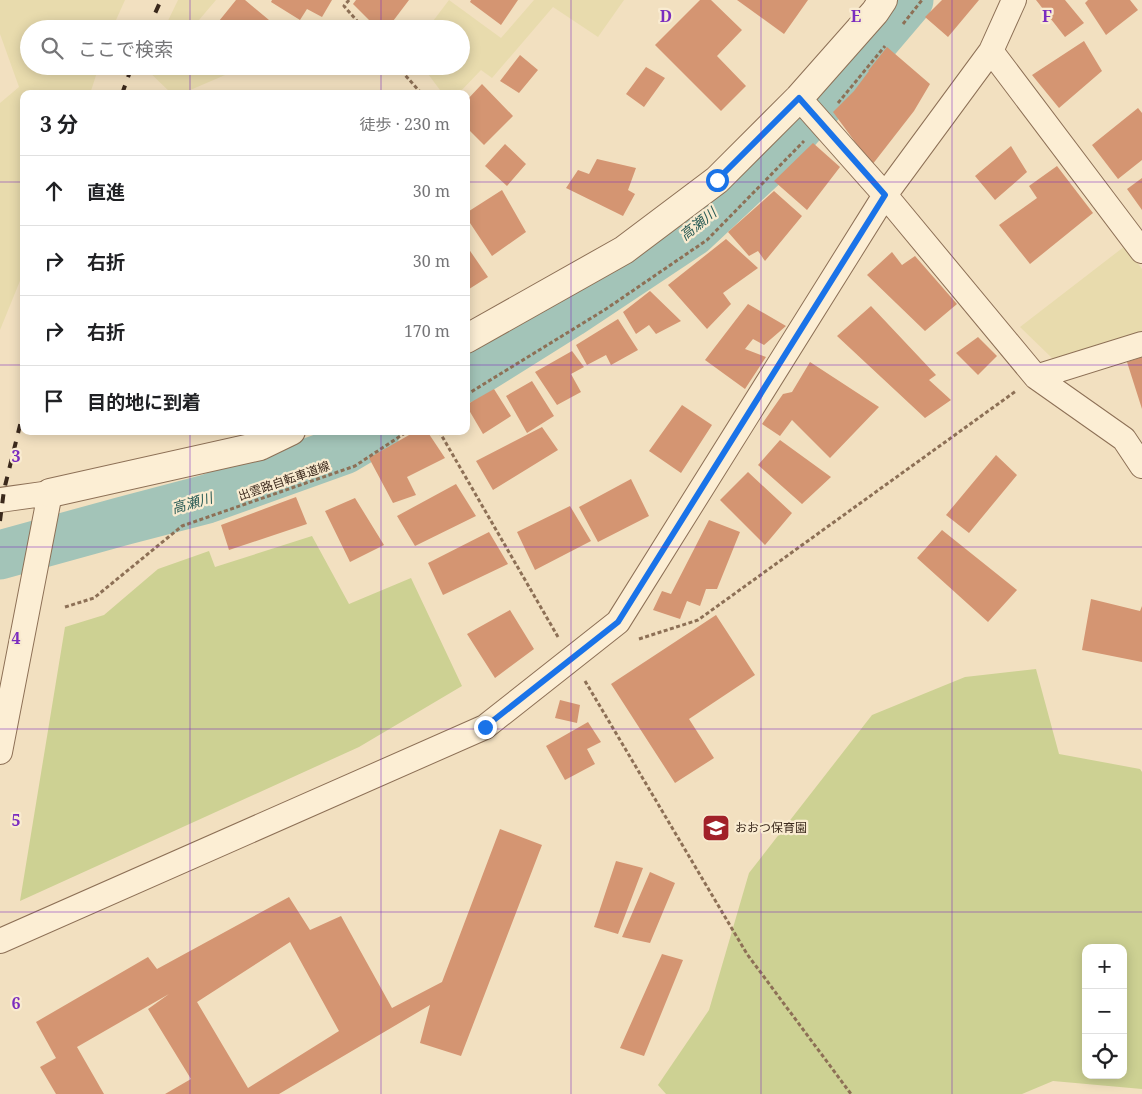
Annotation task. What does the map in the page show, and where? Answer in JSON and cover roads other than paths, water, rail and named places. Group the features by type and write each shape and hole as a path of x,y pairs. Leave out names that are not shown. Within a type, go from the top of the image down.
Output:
{"street":[{"path":"470,337 624,250 717,180 799,98 875,12 883,0"},
{"path":"0,941 485,727 618,622 885,195 990,51 1014,0"},
{"path":"990,51 1142,251"},
{"path":"799,98 885,195 1036,377 1133,436 1142,466"},
{"path":"1036,377 1142,344"},
{"path":"0,500 50,493 260,446 283,435"},
{"path":"0,752 50,493"}],"waterway":[{"name":"高瀬川","path":"470,376 570,313 692,232 766,163 909,0"},
{"name":"高瀬川","path":"0,555 207,499 344,450 369,435"}],"railway":[{"path":"152,20 161,0"},
{"path":"123,90 129,75"},
{"path":"0,521 4,490 20,425"}],"place":[{"name":"おおつ保育園","path":"716,828"}]}
